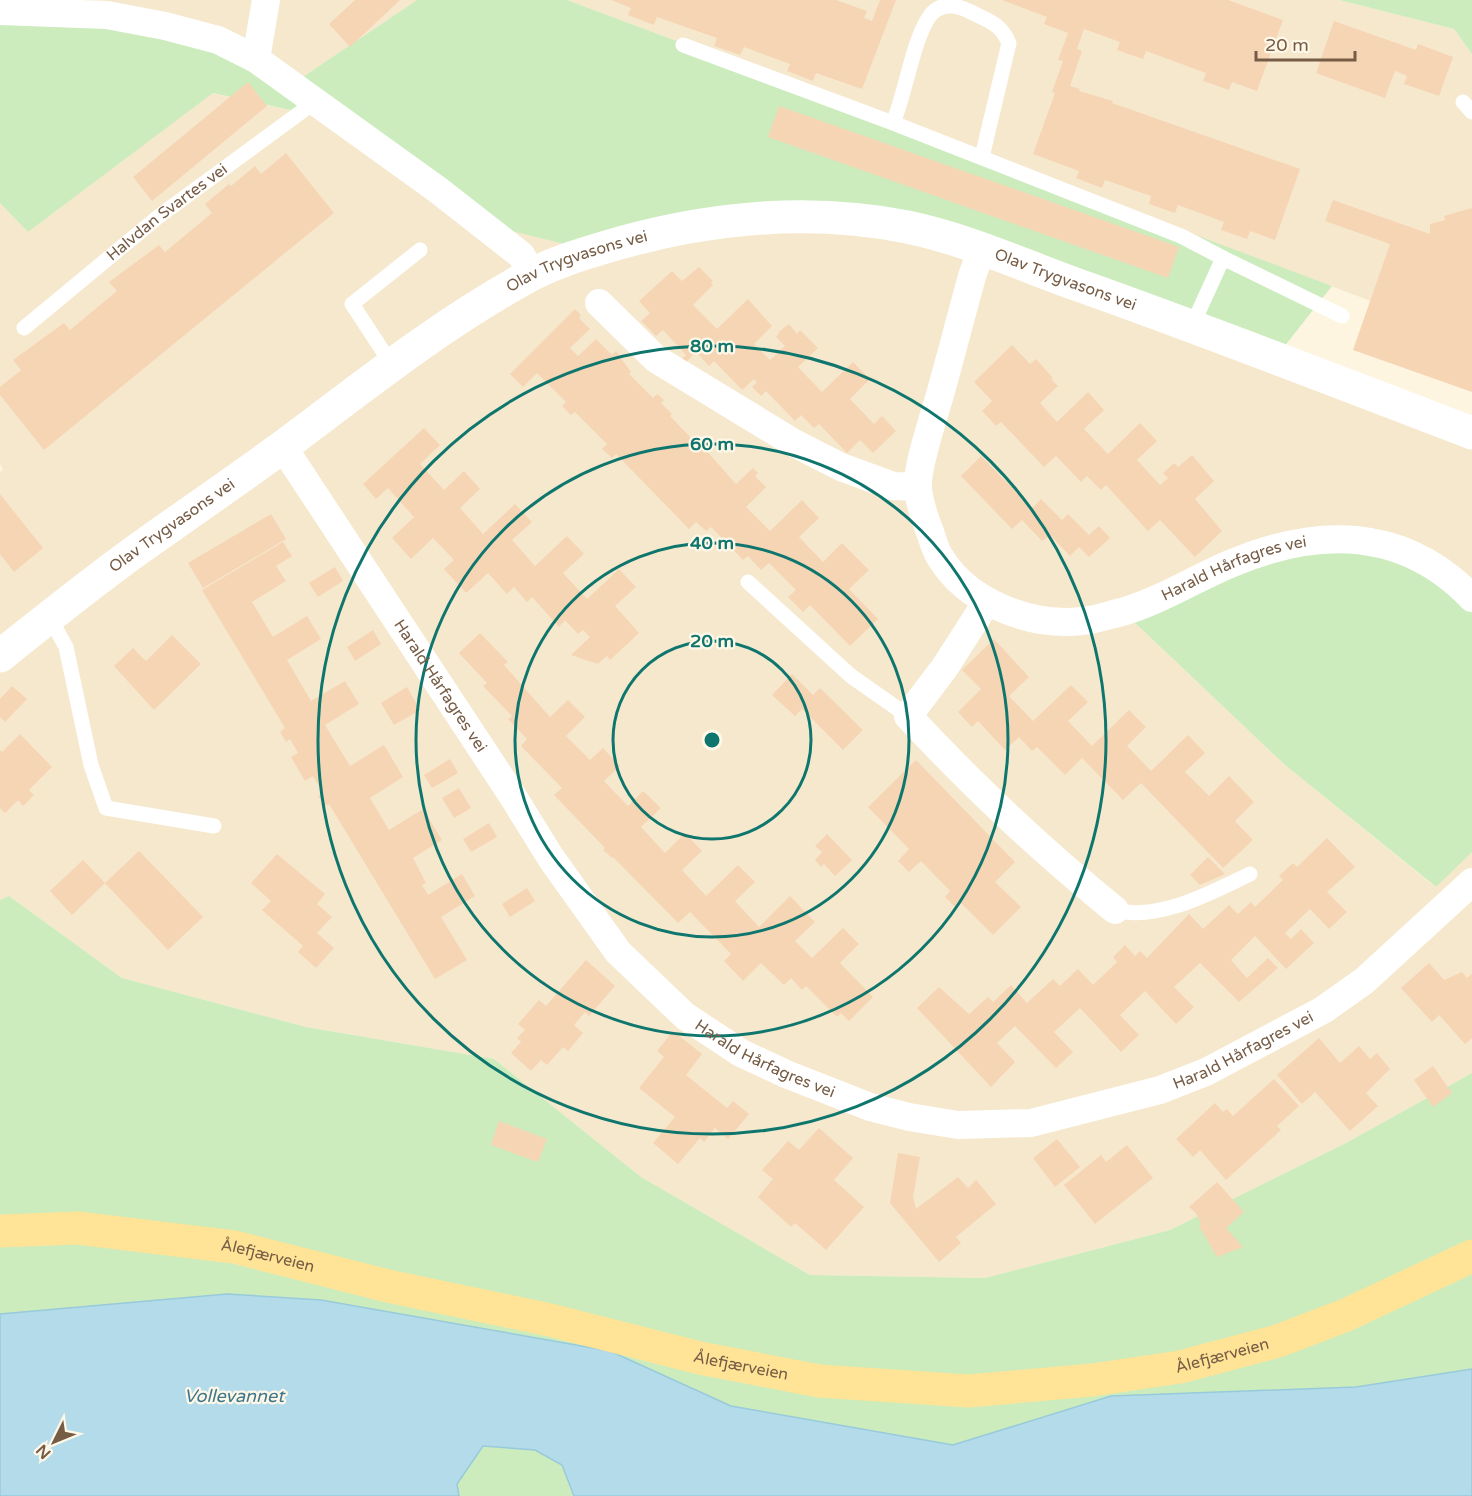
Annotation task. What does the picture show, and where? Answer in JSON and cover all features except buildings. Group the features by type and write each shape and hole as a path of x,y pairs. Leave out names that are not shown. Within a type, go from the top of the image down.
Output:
{"main road":[{"name":"Ålefjærveien","path":"0,1232 78,1228 234,1247 388,1286 550,1320 733,1364 819,1381 968,1391 1092,1380 1180,1367 1278,1341 1346,1315 1472,1256"}],"street":[{"path":"256,59 266,0"},
{"path":"0,11 107,15 165,26 218,40 256,59 438,190 521,255 532,274"},
{"name":"Olav Trygvasons vei","path":"0,656 132,554 283,447 392,365 480,305 532,274 571,257 654,232 754,218 814,217 864,220 910,228 982,250 1192,326 1472,434"},
{"name":"Harald Hårfagres vei","path":"982,250 973,273 932,423 918,487 926,520 939,557 962,584 986,603 1047,620 1082,621 1123,612 1155,600 1230,564 1270,550 1315,540 1355,539 1392,546 1425,558 1452,577 1472,598"},
{"path":"600,303 656,359 794,443 841,467 893,486 918,487"},
{"name":"Harald Hårfagres vei","path":"283,447 551,858 618,952 685,1016 741,1053 786,1074 870,1107 909,1117 958,1125 1031,1124 1169,1086 1206,1072 1323,1010 1364,981 1472,882"},
{"path":"986,603 945,667 908,716 1000,810 1052,858 1115,910"}],"lane":[{"path":"893,123 930,15 943,6 957,5 1002,28 1009,43 982,157"},
{"path":"683,45 982,157 1181,236 1342,316"},
{"name":"Halvdan Svartes vei","path":"24,328 158,217 316,101"},
{"path":"392,365 352,304 420,250"},
{"path":"1192,326 1223,258"},
{"path":"748,582 851,676 908,716"},
{"path":"50,618 66,647 91,765 106,808 214,826"},
{"path":"1115,910 1127,913 1186,904 1250,874"}],"shaded area":[{"path":"0,0 417,0 291,85"},
{"path":"567,0 1339,0 1454,29 1472,54 1472,339"},
{"path":"212,93 357,125 801,211 988,243 1472,434 1472,604 1131,619 1285,765 1435,887 1472,852 1472,1073 1346,1143 1170,1230 985,1278 810,1275 641,1177 494,1059 306,1027 122,978 9,896 0,900 0,472 3,470 0,464 0,203 28,232"}],"green space":[{"path":"417,0 567,0 1332,286 1276,357 1172,306 801,211 612,256 512,231 357,125 213,93 28,232 0,203 0,1 260,60 291,85"},
{"path":"1339,0 1472,0 1472,54 1454,29"},
{"path":"1297,535 1439,555 1472,604 1472,852 1436,887 1285,765 1131,619"},
{"path":"9,896 122,978 306,1027 494,1059 641,1177 810,1275 985,1278 1170,1230 1346,1143 1472,1073 1472,1369 1356,1387 1111,1396 953,1445 731,1406 610,1351 227,1294 0,1314 0,900"},
{"path":"482,1446 535,1450 562,1465 574,1496 459,1496 457,1484"}],"water":[{"name":"Vollevannet","path":"227,1294 321,1300 610,1351 731,1406 953,1445 1111,1396 1356,1387 1472,1369 1472,1496 574,1496 562,1465 535,1450 483,1446 457,1484 459,1496 0,1496 0,1314"}]}
